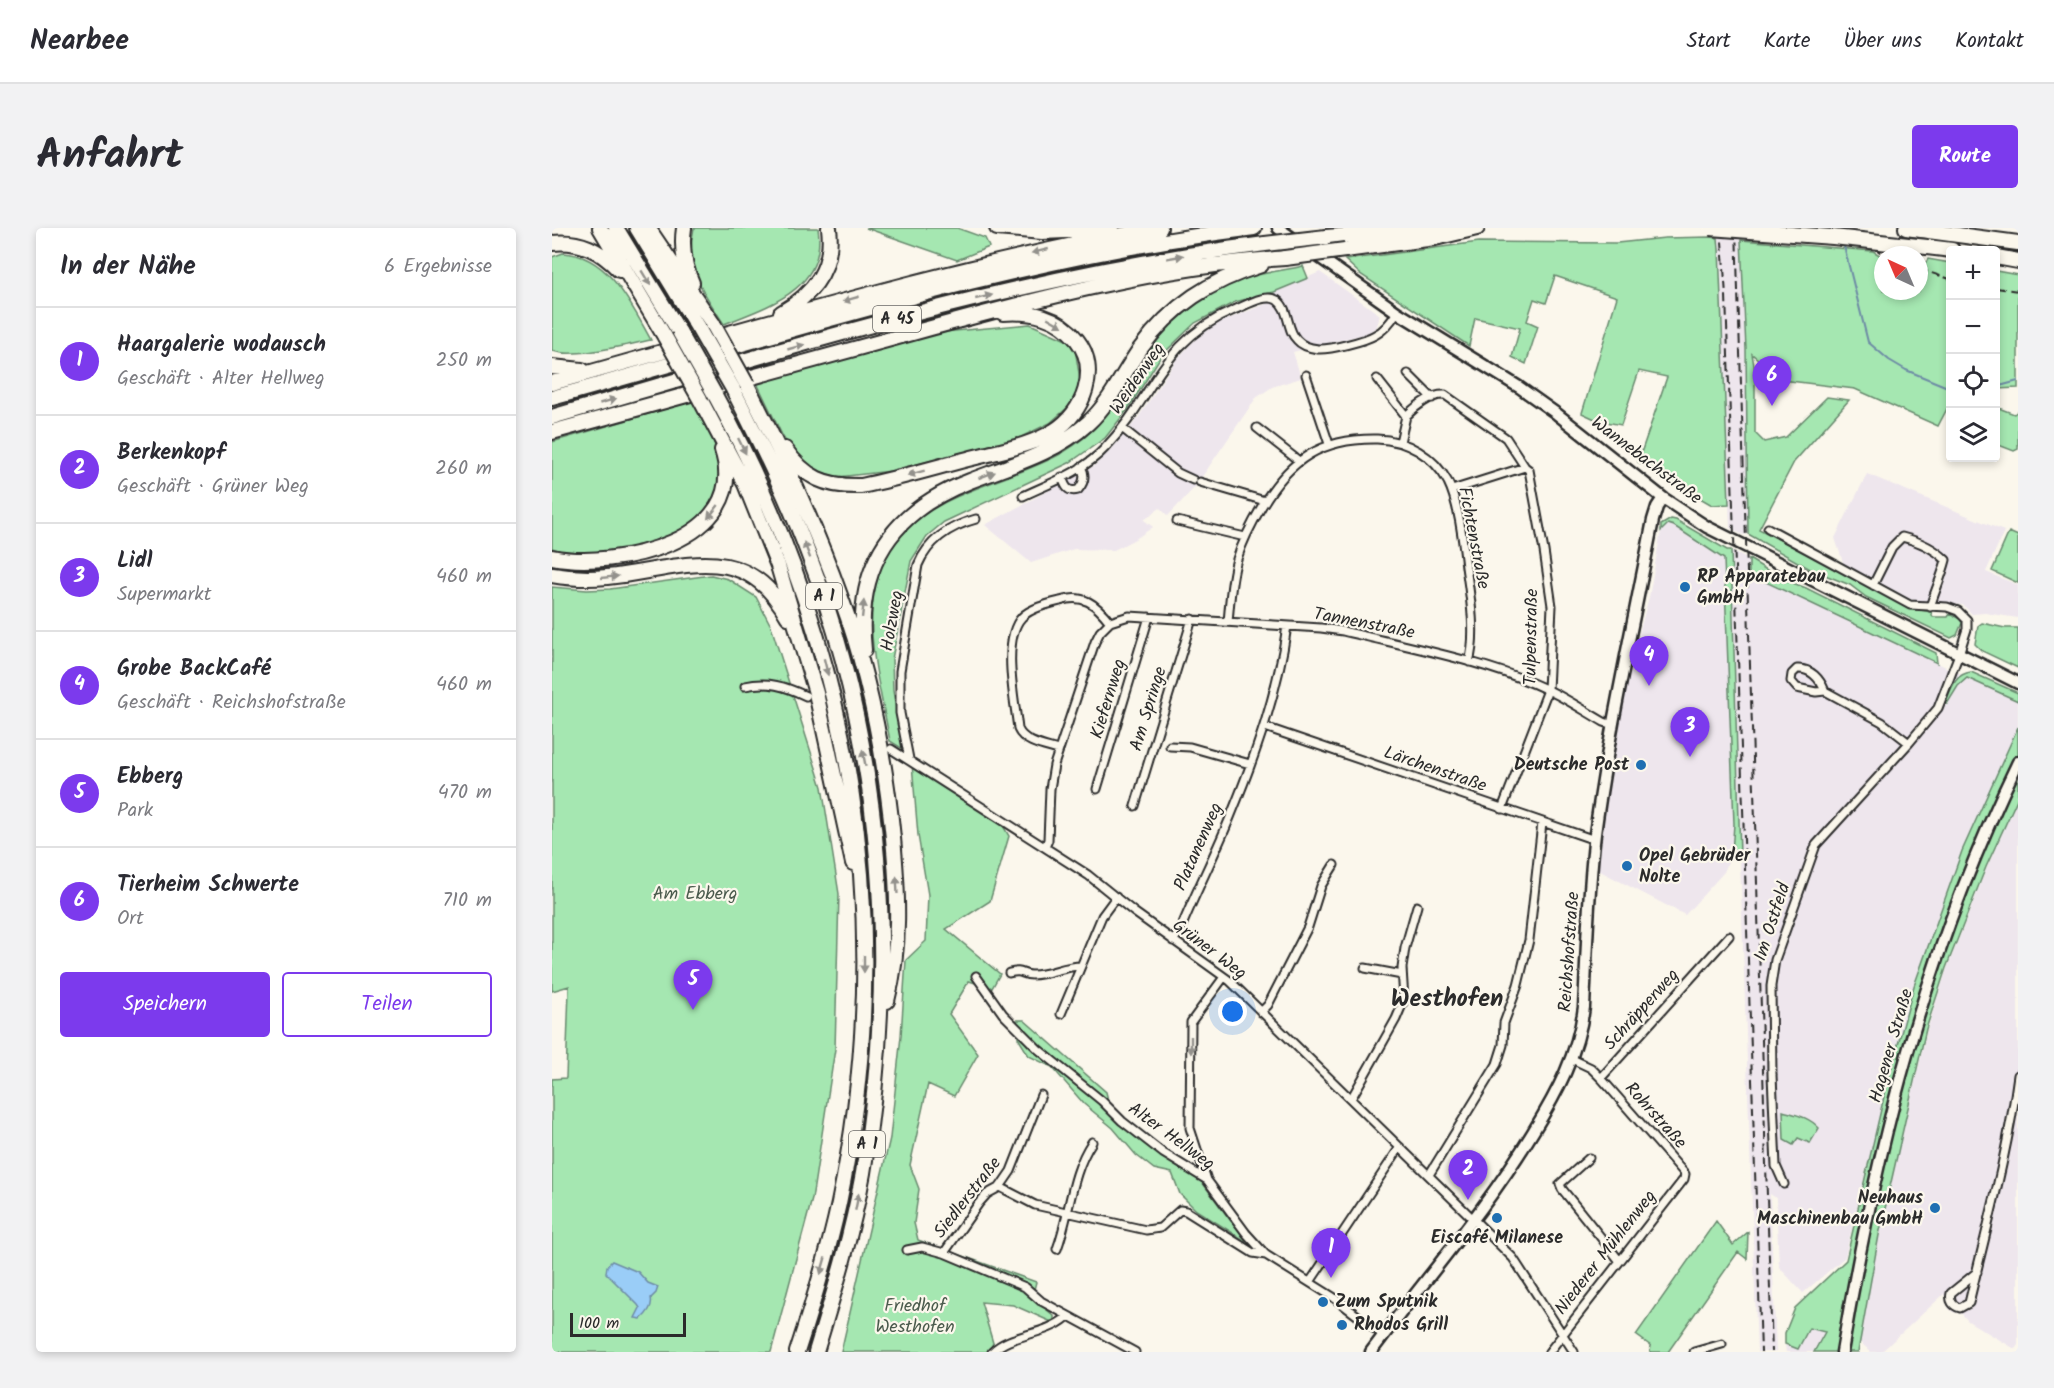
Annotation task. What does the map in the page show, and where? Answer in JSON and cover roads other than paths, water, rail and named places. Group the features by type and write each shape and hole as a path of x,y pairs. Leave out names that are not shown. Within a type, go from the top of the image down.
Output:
{"highway":[{"path":"600,228 710,417 735,463 762,523 778,566 816,693 864,906"},
{"name":"A 1","path":"616,228 680,333 740,441 775,516 807,602 822,651 838,714 851,783 864,906 863,1023 858,1085 836,1215 797,1352"},
{"name":"A 1","path":"637,228 733,389 773,469 809,553 827,605 846,672 861,739 873,816 881,902 881,1026 875,1088 857,1202 844,1259 816,1352"},
{"path":"648,228 701,304 747,385 822,548 842,600 867,688 888,801 897,886 891,987 881,1026"},
{"path":"684,228 685,265 701,304"},
{"path":"765,322 795,305 811,292 818,282 829,256 829,228"},
{"path":"997,228 1061,232 1124,228"},
{"path":"552,383 765,322 987,263 1081,242 1160,228"},
{"name":"A 45","path":"552,417 961,302 1088,274 1264,243 1446,228"},
{"path":"552,434 1029,301 1239,261 1285,258 1435,238 1478,228"},
{"path":"1700,228 1833,237 1946,249"},
{"path":"1906,228 2018,243"},
{"name":"A 45","path":"552,398 838,318 985,280 1115,251 1249,229"},
{"path":"552,243 578,243 597,251 608,258 637,290"},
{"path":"867,688 862,617 868,579 884,544 906,518 927,502 954,488 1038,456 1066,441 1096,415 1140,349 1162,322 1183,303 1215,282 1285,258"},
{"path":"2000,258 2018,261"},
{"path":"763,417 790,456 804,471 828,483 849,486 878,483 1026,444 1055,430 1070,418 1084,394 1088,373 1082,347 1065,328 1051,318 1023,313 998,314 957,321"},
{"path":"552,367 567,370 599,369"},
{"path":"552,558 591,561 635,555 677,540 707,519 721,502 727,480 723,454 710,417"},
{"path":"552,575 567,578 607,578 671,567 707,563 722,564 757,579 776,597 788,616 806,657"}],"main road":[{"name":"Wannebachstraße","path":"1278,228 1397,312 1519,387 1557,414 1663,498 1707,527 2018,683"},
{"name":"Reichshofstraße","path":"1371,1352 1517,1159 1548,1107 1572,1059 1580,1033 1584,1007 1595,840 1613,725 1653,520 1663,498"},
{"name":"Hagener Straße","path":"1842,1352 1868,1210 1905,1056 1947,927 1997,804 2018,762"}],"street":[{"name":"Weidenweg","path":"1023,496 1081,467 1105,448 1122,428 1168,358 1183,342 1205,325 1233,310 1256,301 1275,299 1285,311 1295,338 1304,345 1320,350 1373,337 1390,324 1397,312"},
{"path":"1400,442 1406,416 1432,398 1408,374"},
{"path":"1306,375 1329,444"},
{"path":"1377,379 1406,416"},
{"name":"Tulpenstraße","path":"1432,398 1445,395 1506,438 1529,470 1544,551 1552,606 1548,690 1502,809"},
{"path":"1122,428 1178,473 1196,481 1265,501"},
{"path":"1257,428 1299,461"},
{"name":"Fichtenstraße","path":"1228,622 1236,560 1245,537 1281,478 1308,454 1329,444 1371,439 1400,442 1434,462 1452,490 1465,556 1471,611 1469,662"},
{"path":"1062,477 1066,488 1071,491 1078,490 1084,476 1081,467"},
{"path":"1452,490 1525,467"},
{"name":"Holzweg","path":"909,759 900,713 900,671 918,565 925,551 935,539 960,524 976,519"},
{"path":"1177,521 1245,537"},
{"path":"1768,528 1873,585 1910,605 1930,607 1935,589 1943,575 1946,560 1938,552 1902,537 1892,547 1873,585"},
{"path":"1045,847 1048,840 1050,789 1058,750 1100,632 1110,622 1093,603 1079,598 1069,598 1024,615 1013,633 1011,667 1020,735 1058,750"},
{"name":"Im Ostfeld","path":"1784,1184 1776,1166 1771,986 1775,960 1816,845 1937,710 1959,654 1967,629 1967,620 1958,611 1947,607 1930,607"},
{"name":"Tannenstraße","path":"1110,622 1129,616 1343,631 1469,662 1548,690 1613,725"},
{"name":"Kiefernweg","path":"1097,789 1149,617"},
{"name":"Am Springe","path":"1135,806 1192,620"},
{"name":"Platanenweg","path":"1173,941 1179,933 1231,815 1265,727 1281,664 1287,626"},
{"path":"1825,691 1809,670 1797,669 1792,674 1791,681 1797,688 1816,692 1825,691 1882,722 1909,743"},
{"path":"745,686 772,683 788,687 806,696"},
{"name":"Lärchenstraße","path":"1265,727 1542,824 1595,840"},
{"path":"1170,746 1190,747 1250,764"},
{"name":"Grüner Weg","path":"891,749 1089,875 1173,941 1224,976 1513,1258 1574,1352"},
{"path":"1429,1175 1497,1064 1503,1045 1504,1023 1521,978 1529,940 1542,824"},
{"path":"1261,1012 1268,1005 1308,927 1321,886 1334,865"},
{"path":"1061,1014 1102,916 1116,897"},
{"path":"1351,1099 1404,1000 1402,975 1405,948 1417,906"},
{"name":"Schräpperweg","path":"1572,1059 1591,1068 1601,1078 1729,936"},
{"path":"1009,973 1019,970 1033,975 1070,966 1081,966"},
{"path":"1365,968 1402,975"},
{"name":"Alter Hellweg","path":"976,976 1003,1014 1038,1049 1163,1153 1207,1180 1246,1233 1266,1255 1310,1282 1383,1335"},
{"path":"1207,1180 1190,1128 1191,1022 1224,976"},
{"path":"1977,1272 1951,1293 1951,1302 1955,1306 1960,1308 1969,1303 1977,1272 2005,1156 2018,1075"},
{"name":"Rohrstraße","path":"1601,1078 1686,1174"},
{"name":"Siedlerstraße","path":"944,1253 979,1203 987,1194 1000,1187 1011,1171 1041,1095"},
{"path":"1057,1249 1085,1152 1092,1142"},
{"path":"1310,1282 1401,1147"},
{"path":"1589,1158 1560,1184 1619,1260"},
{"name":"Niederer Mühlenweg","path":"1549,1352 1686,1174"},
{"path":"1000,1187 1035,1205 1131,1228 1153,1230 1160,1228 1180,1210 1186,1211 1253,1253 1266,1255"},
{"path":"907,1250 921,1247 944,1253 1025,1287 1041,1301 1067,1317 1135,1352"},
{"path":"992,1352 1002,1344 1058,1326 1067,1317"},
{"path":"1694,1352 1722,1344"}],"water":[{"path":"612,1261 638,1272 648,1283 658,1287 651,1298 649,1309 641,1319 635,1318 640,1308 638,1305 606,1273 607,1266"}],"waterway":[{"path":"1843,242 1868,342 1889,360 1906,370 1946,386"},
{"path":"2000,386 2018,381"}],"tunnel":[{"path":"819,703 891,749"}],"railway":[{"path":"1721,228 1726,295 1761,1352"},
{"path":"1736,228 1772,1352"},
{"path":"1838,228 1874,248"},
{"path":"1928,272 1946,278"},
{"path":"2000,289 2018,291"}],"place":[{"name":"Tierheim Schwerte","path":"1772,406"},
{"name":"RP Apparatebau GmbH","path":"1685,587"},
{"name":"Grobe BackCafé","path":"1649,686"},
{"name":"Lidl","path":"1690,757"},
{"name":"Deutsche Post","path":"1641,765"},
{"name":"Opel Gebrüder Nolte","path":"1627,866"},
{"name":"Ebberg","path":"693,1010"},
{"name":"Berkenkopf","path":"1468,1200"},
{"name":"Neuhaus Maschinenbau GmbH","path":"1935,1208"},
{"name":"Eiscafé Milanese","path":"1497,1218"},
{"name":"Haargalerie wodausch","path":"1331,1278"},
{"name":"Zum Sputnik","path":"1323,1302"},
{"name":"Rhodos Grill","path":"1342,1325"}],"district":[{"name":"Westhofen","path":"1447,999"}],"park label":[{"name":"Am Ebberg","path":"695,894"},
{"name":"Friedhof Westhofen","path":"915,1316"}]}
